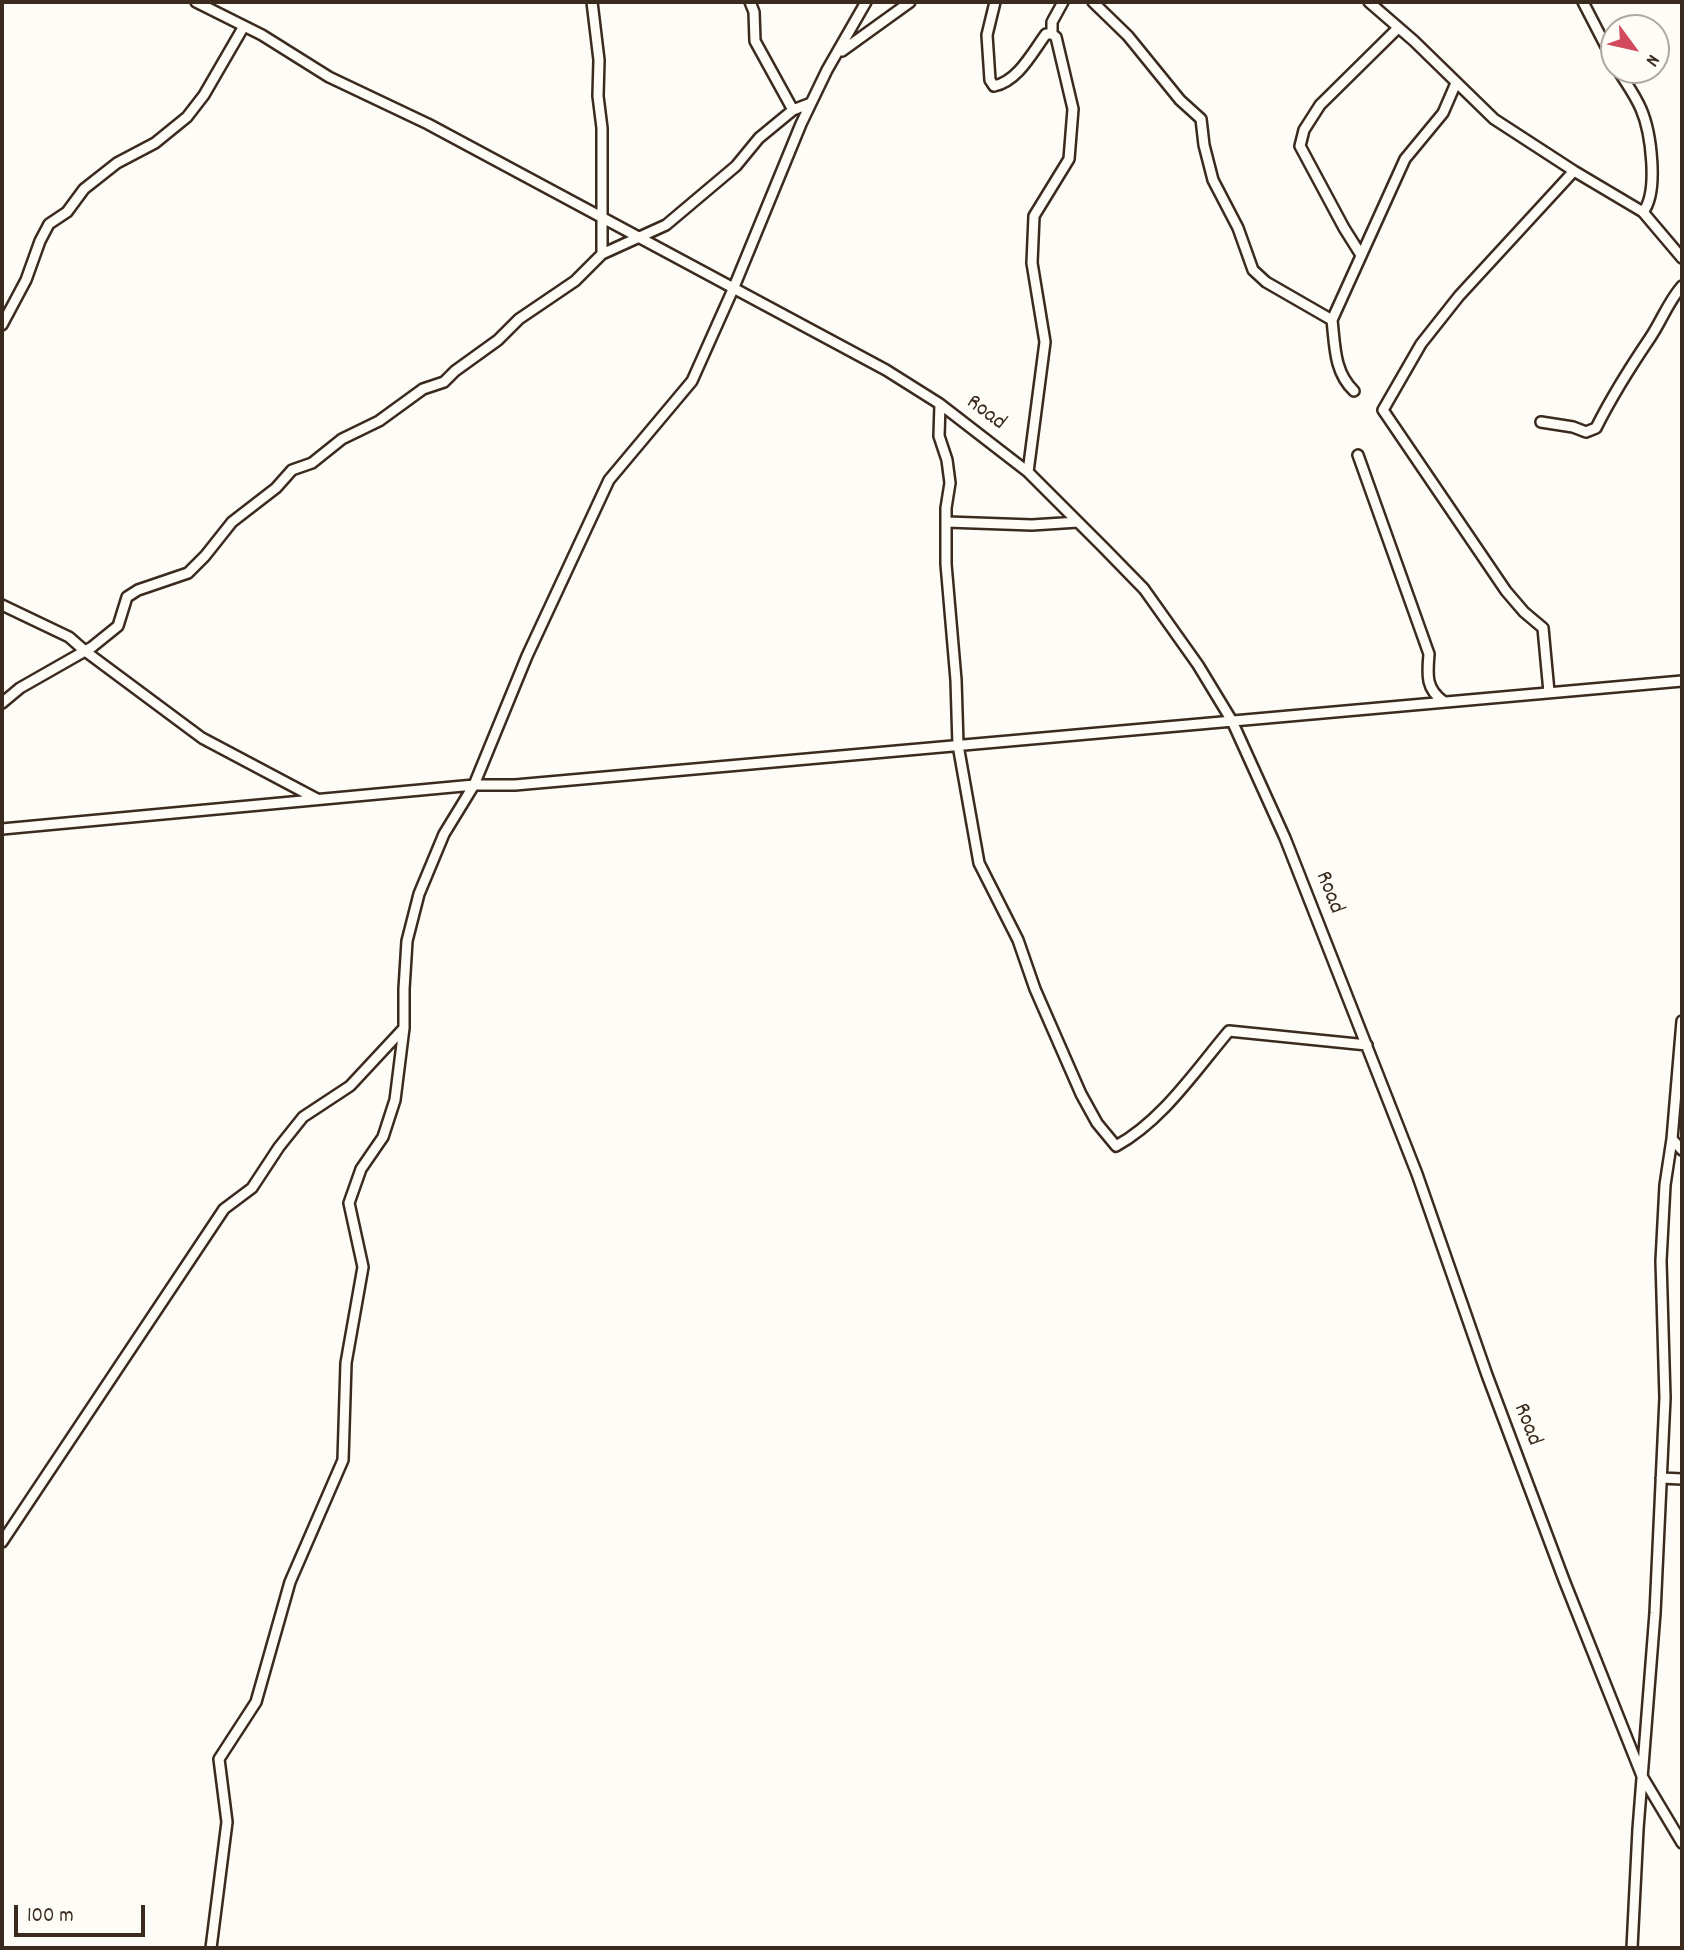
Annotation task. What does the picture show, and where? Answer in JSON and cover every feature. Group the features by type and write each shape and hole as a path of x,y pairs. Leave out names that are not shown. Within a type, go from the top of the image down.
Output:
{"street":[{"name":"Road","path":"196,2 244,26 329,77 428,124 886,370 940,404 1028,472 1144,589 1198,665 1232,721 1285,838 1417,1174 1501,1414 1642,1776 1682,1843"},
{"path":"592,2 599,60 597,96 602,128 602,254"},
{"path":"750,2 754,12 755,41 793,110"},
{"path":"211,1948 227,1822 219,1759 256,1702 290,1582 343,1461 346,1363 362,1267 349,1203 361,1169 383,1137 395,1100 404,1028 407,941 419,894 444,834 474,785 527,656 609,480 692,381 811,103 866,2"},
{"path":"837,54 910,2"},
{"path":"995,2 987,35 990,80 994,86 1003,84 1020,70 1046,34 1052,34 1056,37 1073,109 1069,159 1034,216 1032,263 1045,342 1028,472"},
{"path":"1052,34 1052,22 1063,2"},
{"path":"1093,2 1128,36 1180,100 1201,119 1213,180 1238,228 1254,270 1266,282 1332,320"},
{"path":"1369,2 1494,119 1643,212 1682,258"},
{"path":"1583,2 1600,35"},
{"path":"2,326 26,280 49,224 67,212 84,189 117,163 155,143 187,117 204,95 244,26"},
{"path":"1361,255 1343,229 1300,146 1304,130 1320,105 1398,28"},
{"path":"1354,391 1343,381 1338,366 1332,320 1405,159 1443,113 1456,83"},
{"path":"1626,84 1642,111 1648,133 1651,160 1650,195 1649,203 1643,212"},
{"path":"2,703 20,688 85,651 118,626 127,597 138,590 188,573 232,522 276,488 292,470 312,463 342,439 379,421 424,389 444,382 498,340 519,319 575,281 602,254 666,225 736,166 759,138 793,110 811,103"},
{"path":"1549,692 1543,628 1524,612 1506,591 1383,410 1421,344 1459,296 1511,236 1530,220 1574,171"},
{"path":"1541,422 1586,432 1596,428 1617,385 1652,336 1670,300 1682,286"},
{"path":"940,404 939,436 947,460 950,483 946,508 946,564 956,680 958,745 979,863 1018,940 1035,989 1081,1094 1097,1123 1116,1146 1137,1134 1229,1031 1367,1045"},
{"path":"1358,454 1429,654 1427,676 1433,694 1444,702"},
{"path":"947,522 1032,525 1078,523"},
{"path":"2,606 69,637 202,738 317,799"},
{"path":"2,830 474,785 514,786 1682,681"},
{"path":"1632,1948 1655,1613 1665,1398 1661,1261 1665,1185 1672,1139 1682,1021"},
{"path":"2,1542 225,1209 252,1188 303,1117 350,1086 404,1028"},
{"path":"1672,1139 1682,1150"},
{"path":"1661,1478 1682,1479"}]}
